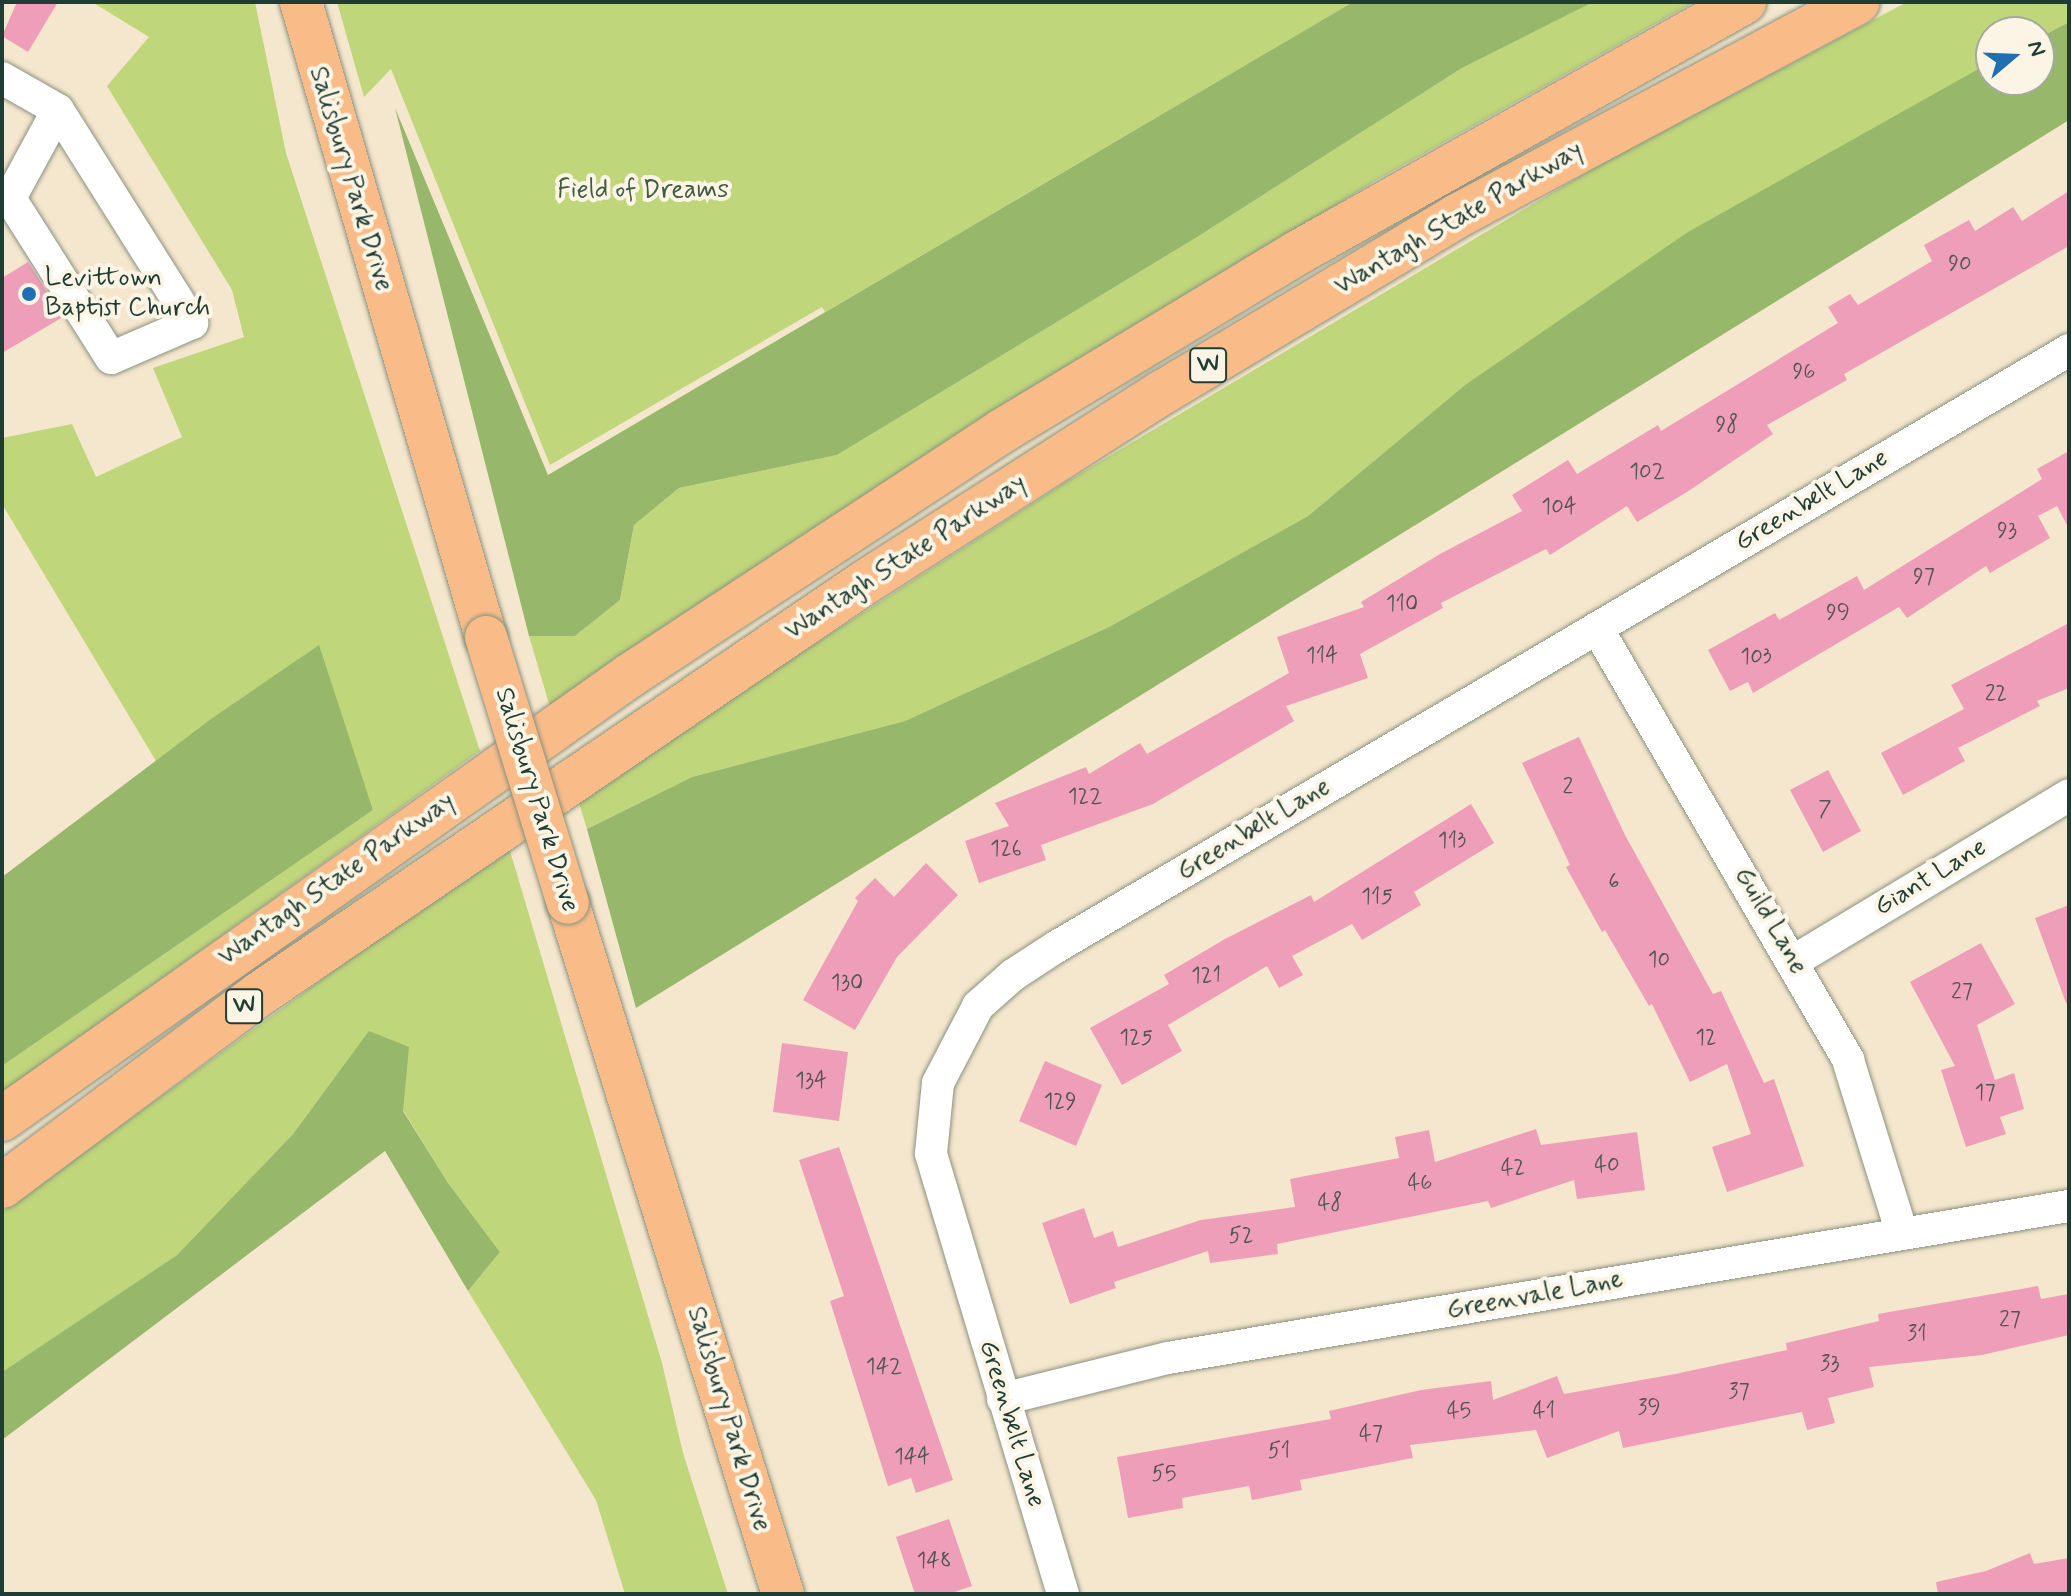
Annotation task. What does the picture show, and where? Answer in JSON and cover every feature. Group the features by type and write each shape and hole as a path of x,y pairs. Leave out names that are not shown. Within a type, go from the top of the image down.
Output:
{"highway":[{"name":"Wantagh State Parkway","path":"2,1119 629,676 1002,431 1297,253 1744,2"},
{"name":"Wantagh State Parkway","path":"2,1186 261,993 864,583 1150,400 1457,216 1857,2"}],"main road":[{"name":"Salisbury Park Drive","path":"301,2 486,637 783,1594"}],"street":[{"path":"2,78 58,110 192,323 111,358 10,198 58,110"},
{"name":"Greenbelt Lane","path":"1063,1594 931,1153 938,1083 978,1006 1056,947 2069,350"},
{"name":"Guild Lane","path":"1597,628 1794,961 1848,1060 1902,1233"},
{"name":"Giant Lane","path":"1794,961 2069,795"},
{"name":"Greenvale Lane","path":"1003,1399 1168,1358 2069,1206"}],"green space":[{"path":"92,2 255,2 286,153 480,751 2,1093 2,1066 373,810 318,646 156,761 2,504 2,438 72,424 96,477 182,437 153,368 244,337 232,290 107,86 149,37"},
{"name":"Field of Dreams","path":"337,2 1353,2 825,312 822,307 550,465 391,69 364,97"},
{"path":"1353,2 1593,2 1462,68 1194,239 837,455 679,488 634,525 620,600 575,636 529,636 395,108 548,475"},
{"path":"1592,2 1694,2 1375,181 962,438 550,707 529,636 575,636 620,600 634,525 679,488 837,455 1194,239 1462,68"},
{"path":"1907,2 2069,2 2069,22 2055,29 2055,16 1975,16 1975,72 1465,385 1308,516 1109,627 905,721 692,777 587,829 577,797 1069,480 1592,169"},
{"path":"2069,22 2069,120 636,1008 587,829 692,777 905,721 1109,627 1308,516 1465,385 1688,232 1975,71 1975,96 2055,96 2055,29"},
{"path":"319,645 373,810 2,1066 2,877 211,719"},
{"path":"508,844 662,1363 683,1453 728,1594 625,1594 596,1500 468,1291 500,1252 448,1183 403,1110 369,1032 293,1134 177,1255 2,1372 2,1212"},
{"path":"369,1031 409,1047 403,1111 448,1183 500,1252 468,1291 385,1151 2,1440 2,1372 177,1255 293,1134"}],"building":[{"path":"17,2 58,2 28,52 2,36"},
{"path":"2069,191 2069,246 1844,374 1847,380 1767,425 1773,434 1687,492 1637,522 1627,506 1550,555 1546,549 1441,603 1443,608 1360,654 1368,678 1286,706 1294,721 1153,804 1041,845 1046,860 979,883 965,841 1009,826 995,803 1086,767 1089,774 1140,743 1147,754 1289,673 1277,637 1364,607 1361,602 1440,554 1522,511 1512,495 1568,460 1577,474 1658,425 1661,431 1838,323 1828,307 1850,294 1858,305 1932,261 1924,245 1969,220 1975,231 2013,207 2022,221"},
{"name":"Levittown Baptist Church","path":"28,262 63,317 2,353 2,278"},
{"path":"2069,451 2069,529 2057,506 2038,516 2050,538 1990,573 1986,566 1907,618 1899,607 1753,693 1748,682 1730,691 1708,650 1775,613 1779,620 1857,576 1864,590 2042,479 2037,469"},
{"path":"2069,623 2069,688 2037,701 2040,706 1958,748 1965,761 1903,795 1881,753 1964,709 1951,685"},
{"path":"1579,737 1625,835 1713,994 1721,991 1764,1083 1774,1079 1804,1166 1727,1192 1712,1147 1751,1134 1727,1064 1690,1082 1652,1004 1649,1006 1605,930 1602,932 1566,867 1570,865 1522,763"},
{"path":"1828,770 1861,831 1823,852 1790,790"},
{"path":"1471,804 1494,843 1414,892 1421,905 1362,940 1352,924 1292,956 1303,975 1279,988 1267,966 1168,1025 1182,1051 1122,1085 1090,1028 1169,984 1164,975 1225,939 1311,895 1314,902"},
{"path":"926,863 958,895 897,957 855,1030 803,1000 858,901 855,898 875,878 894,897"},
{"path":"2069,905 2069,1002 2066,1003 2035,918"},
{"path":"1981,943 2015,1004 1977,1025 1995,1080 2014,1073 2024,1109 2000,1117 2006,1134 1966,1147 1941,1070 1955,1066 1910,982"},
{"path":"782,1043 848,1052 839,1121 773,1112"},
{"path":"1045,1061 1102,1085 1076,1146 1019,1121"},
{"path":"1536,1129 1541,1145 1637,1132 1645,1190 1577,1199 1574,1180 1491,1208 1488,1201 1277,1244 1278,1254 1210,1263 1208,1251 1114,1282 1116,1288 1070,1304 1042,1223 1084,1208 1094,1238 1113,1231 1118,1247 1201,1220 1295,1207 1290,1179 1399,1158 1395,1137 1429,1130 1435,1162"},
{"path":"839,1147 953,1480 916,1493 911,1478 888,1486 830,1301 844,1296 799,1160"},
{"path":"2038,1286 2041,1299 2069,1294 2069,1335 1982,1355 1869,1367 1874,1387 1828,1398 1835,1423 1807,1430 1802,1412 1623,1448 1619,1431 1547,1458 1536,1430 1410,1445 1413,1458 1300,1480 1302,1490 1252,1500 1249,1486 1182,1498 1183,1508 1128,1518 1117,1457 1331,1419 1329,1411 1421,1390 1491,1381 1493,1400 1557,1376 1564,1394 1675,1374 1787,1350 1786,1343 1879,1321 1878,1314"},
{"path":"949,1519 972,1586 949,1594 915,1594 896,1537"},
{"path":"2030,1553 2034,1564 2069,1558 2069,1594 1938,1594 1936,1582 1986,1571"}],"place":[{"name":"Levittown Baptist Church","path":"29,294"}]}
